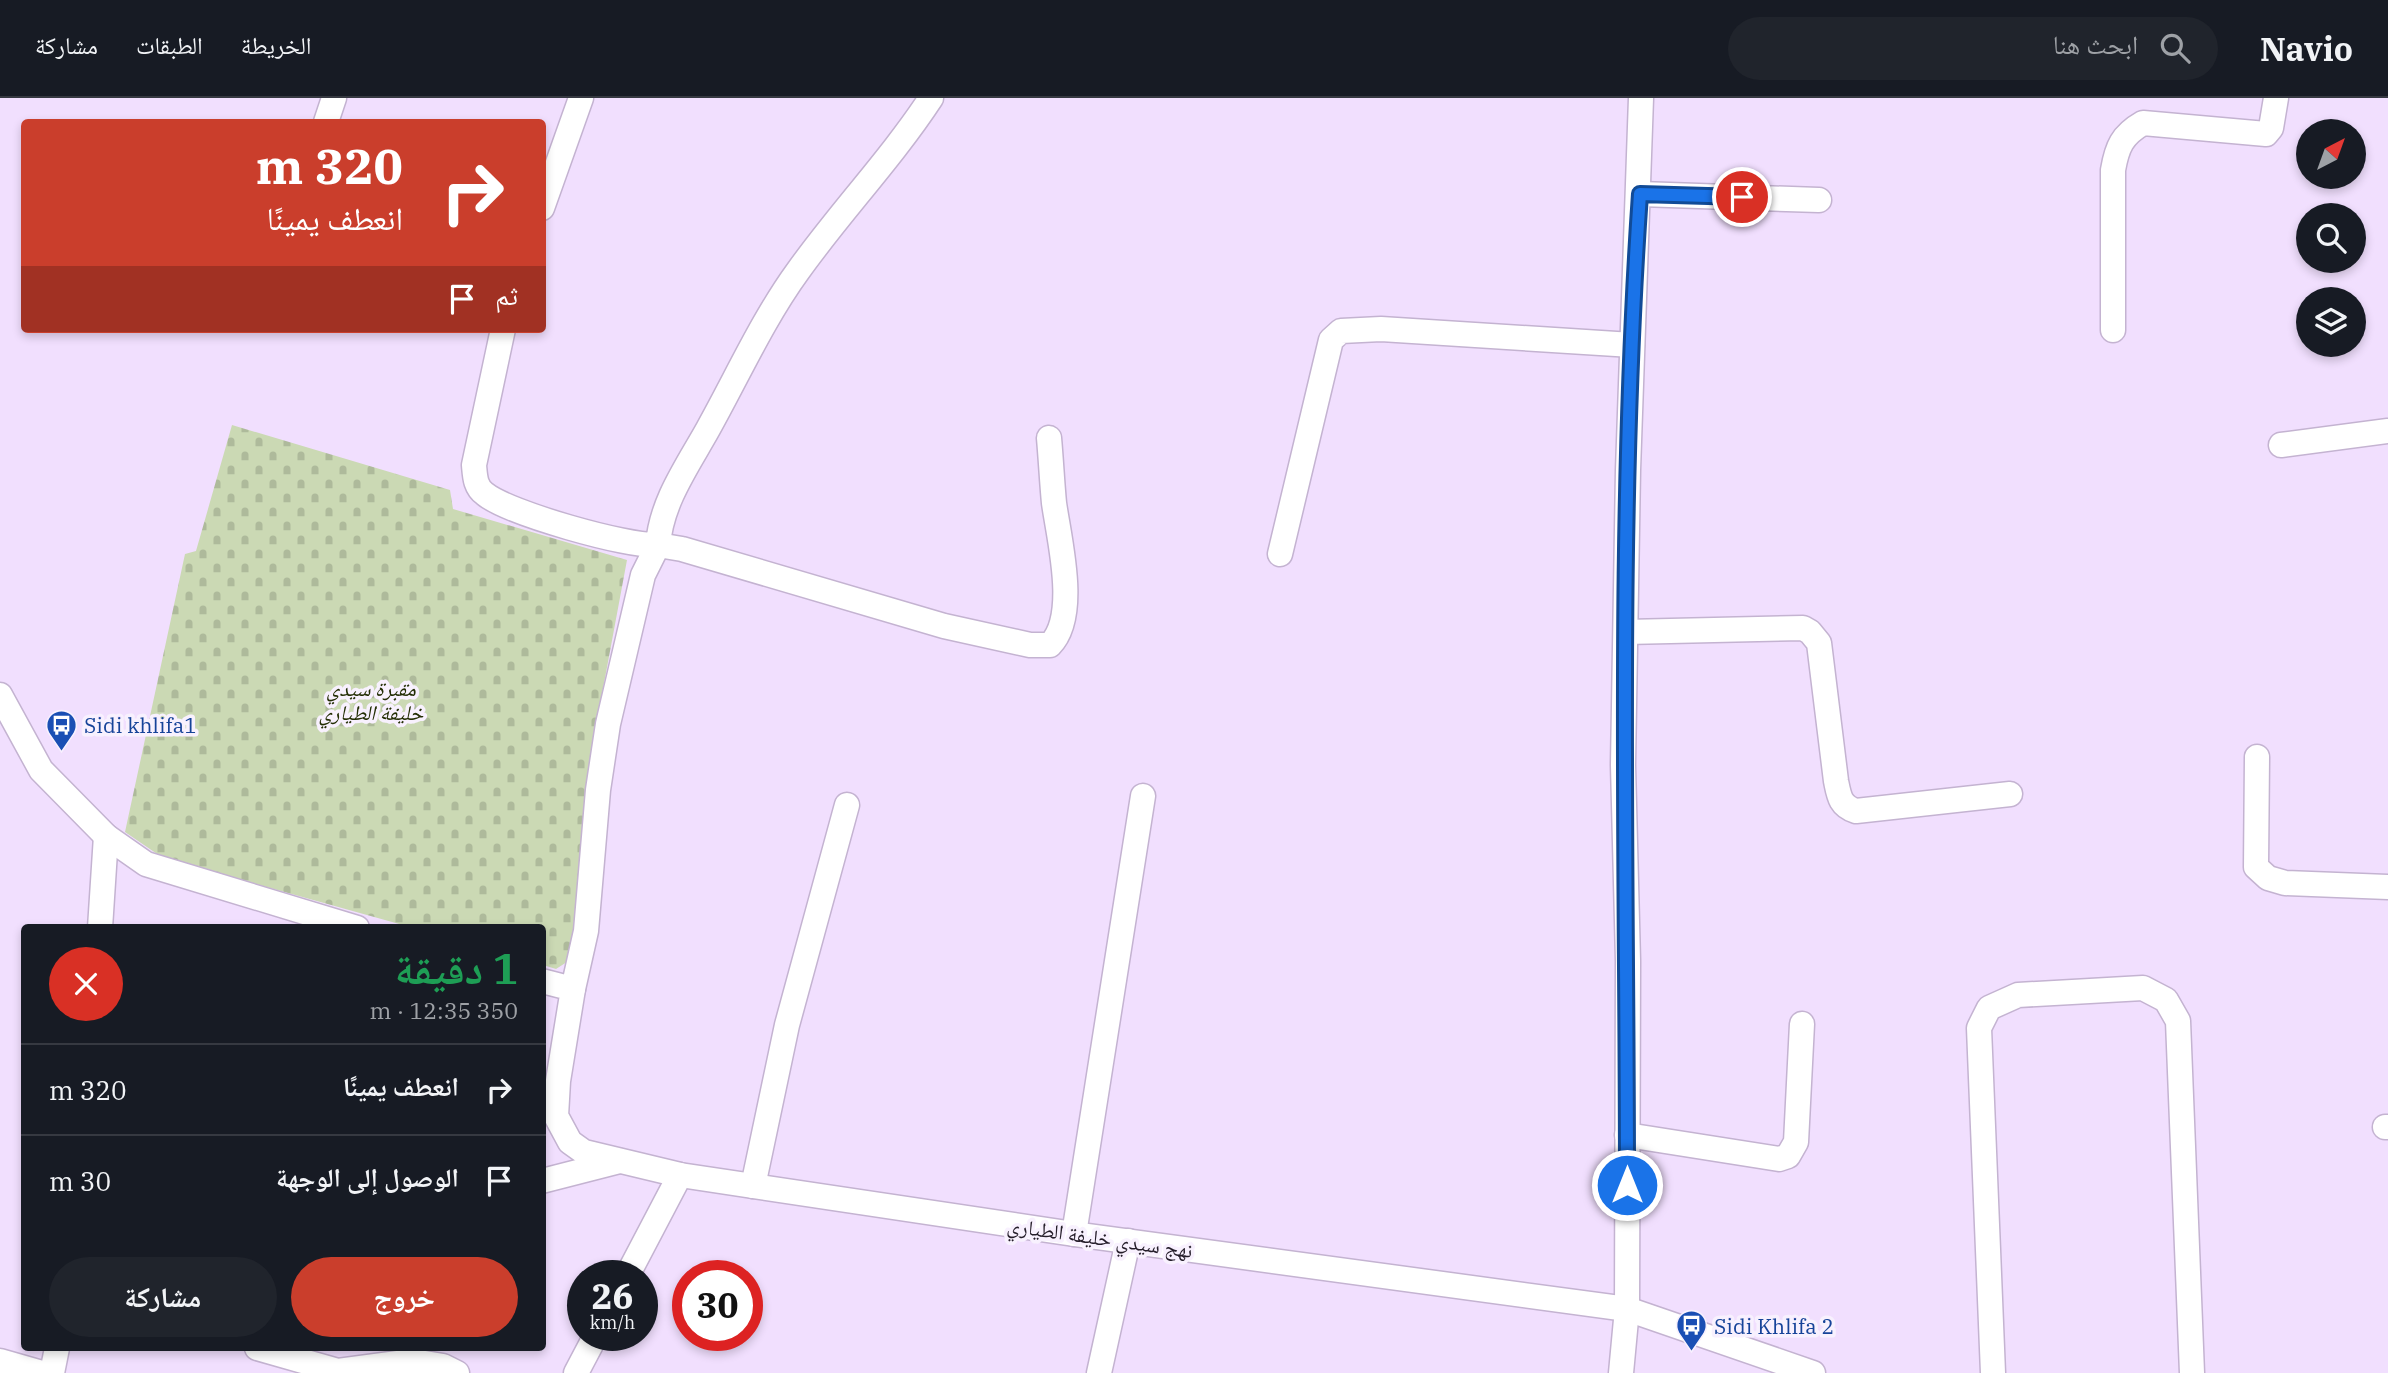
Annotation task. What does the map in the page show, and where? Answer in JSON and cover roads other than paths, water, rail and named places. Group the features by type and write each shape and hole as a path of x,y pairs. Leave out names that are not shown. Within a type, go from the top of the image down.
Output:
{"street":[{"path":"327,119 334,98"},
{"path":"546,197 581,98"},
{"name":"نهج سيدي خليفة الطياري","path":"931,98 909,131 846,206 795,274 680,478 659,530 658,545 643,575 608,724 598,790 586,931 573,989 558,1081 556,1116 570,1142 584,1152 680,1175 1074,1234 1627,1309 1813,1373"},
{"path":"1621,1373 1627,1309 1623,765 1632,345 1640,194 1641,98"},
{"path":"2113,330 2113,170 2118,146 2128,131 2143,123 2266,134 2271,128 2276,98"},
{"path":"1640,194 1819,200"},
{"path":"1279,554 1331,340 1341,331 1381,329 1632,345"},
{"path":"502,333 474,465 475,481 482,493 513,508 621,541 682,549 944,626 1030,645 1051,645 1057,636 1063,613 1066,579 1049,438"},
{"path":"2281,445 2388,431"},
{"path":"1626,632 1802,628 1810,632 1819,643 1836,781 1840,801 1847,808 1856,811 2010,794"},
{"path":"0,695 41,770 106,836 157,868 344,924"},
{"path":"2257,757 2256,867 2268,878 2285,883 2388,887"},
{"path":"1074,1234 1143,796"},
{"path":"753,1186 786,1025 847,805"},
{"path":"100,924 106,836"},
{"path":"546,982 573,989"},
{"path":"1993,1373 1979,1028 1989,1008 2018,995 2143,988 2166,1000 2178,1021 2192,1373"},
{"path":"1627,1135 1779,1160 1788,1156 1796,1142 1802,1024"},
{"path":"546,1180 620,1161"},
{"path":"635,1260 680,1175"},
{"path":"1099,1373 1128,1241"},
{"path":"52,1373 56,1351"},
{"path":"268,1351 338,1370 413,1360 443,1366 457,1373"},
{"path":"576,1373 588,1351"},
{"path":"0,1361 42,1373"}],"place":[{"name":"Sidi khlifa1","path":"61,752"},
{"name":"Sidi Khlifa 2","path":"1691,1353"}],"park label":[{"name":"مقبرة سيدي خليفة الطياري","path":"371,700"}]}
